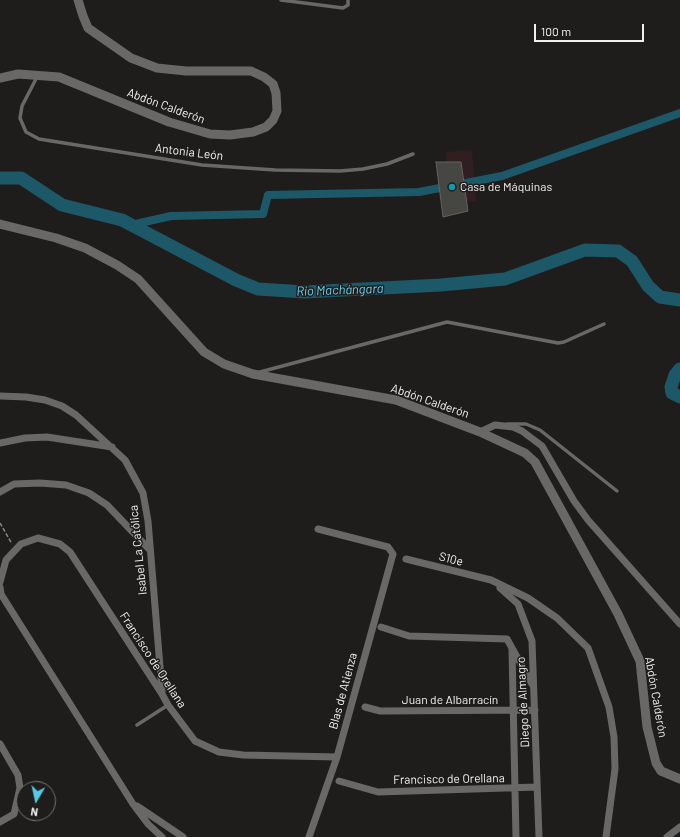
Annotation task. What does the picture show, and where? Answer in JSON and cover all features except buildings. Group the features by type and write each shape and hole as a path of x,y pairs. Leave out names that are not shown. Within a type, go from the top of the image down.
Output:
{"street":[{"name":"Abdón Calderón","path":"0,78 18,74 39,74 59,77 169,122 210,134 230,135 253,132 266,127 273,120 277,112 276,93 273,84 264,77 251,71 186,71 157,68 131,58 88,28 82,16 78,0"},
{"name":"Abdón Calderón","path":"0,224 56,238 85,248 117,265 138,279 204,352 224,364 253,374 396,400 480,432 515,447 525,453 535,462 618,614 640,661 647,727 656,763 661,772 680,779"},
{"name":"Isabel La Católica","path":"0,396 26,396 44,400 62,406 76,414 125,460 143,493 148,521 162,694"},
{"path":"480,432 495,424 502,424 522,431 542,446 574,501 588,520 680,624"},
{"path":"0,443 25,438 47,437 112,447"},
{"path":"0,492 14,484 40,483 66,485 89,493 106,505 150,550"},
{"name":"Blas de Atienza","path":"309,837 337,757 393,554 391,550 318,529"},
{"name":"Francisco de Orellana","path":"0,582 6,560 15,549 29,540 38,538 60,544 70,552 168,705 195,741 219,752 243,755 337,757"},
{"name":"S10e","path":"406,559 491,580 528,598 556,618 588,648 609,707 614,737 616,770 606,837"},
{"name":"Diego de Almagro","path":"491,580 518,604 522,610 532,641 539,837"},
{"path":"0,587 1,594 133,804 148,824 162,837"},
{"path":"381,627 409,636 504,638 509,641 512,650 533,685"},
{"name":"Diego de Almagro","path":"512,650 512,711 516,837"},
{"name":"Juan de Albarracín","path":"365,707 380,711 535,710"},
{"path":"0,744 18,775 20,788 14,814 0,822"},
{"name":"Francisco de Orellana","path":"339,781 378,792 537,787"},
{"path":"133,804 183,837"},
{"path":"668,837 680,827"}],"lane":[{"path":"281,0 343,8 348,5 348,0"},
{"name":"Antonia León","path":"39,74 22,106 20,118 26,132 39,139 202,165 275,170 340,171 363,169 387,164 413,154"},
{"path":"253,374 446,322 558,343 564,342 604,324"},
{"path":"502,424 526,424 540,430 617,491"},
{"path":"137,725 168,705"}],"path":[{"path":"0,524 15,549"}],"shaded area":[{"path":"472,150 476,201 449,203 446,152"}],"waterway":[{"path":"131,225 171,216 263,214 268,195 419,192 502,176 680,113"},
{"name":"Río Machángara","path":"0,178 21,178 62,205 122,220 236,280 258,289 305,292 441,285 505,279 585,250 618,251 632,261 648,286 660,297 680,300"},
{"name":"Río Machángara","path":"680,369 675,375 671,387 672,393 680,397"}],"place":[{"name":"Casa de Máquinas","path":"452,187"}]}
